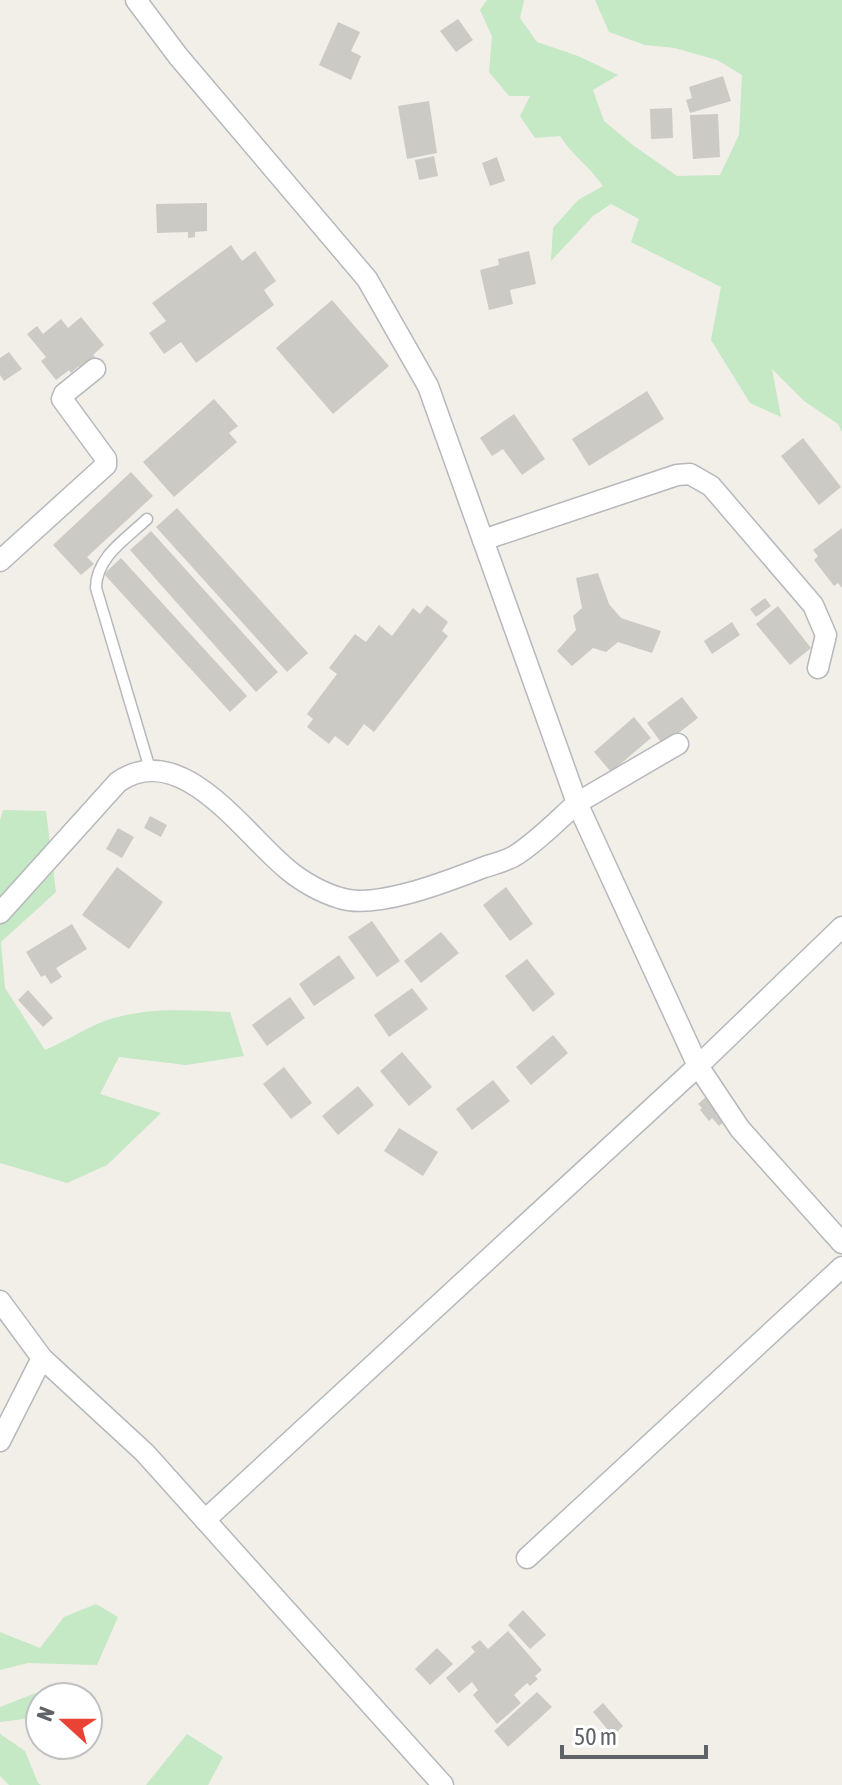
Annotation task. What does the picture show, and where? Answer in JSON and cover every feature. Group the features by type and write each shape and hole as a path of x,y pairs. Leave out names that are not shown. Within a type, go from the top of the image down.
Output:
{"street":[{"path":"136,0 178,56 367,279 428,386 577,803 698,1066 740,1129 842,1243"},
{"path":"0,561 106,465 106,459 62,399 95,369"},
{"path":"483,540 677,475 690,474 711,486 813,605 826,635 818,668"},
{"path":"0,913 118,782 130,773 150,769 192,782 232,815 287,870 342,899 367,900 425,889 515,856 577,803 678,744"},
{"path":"205,1520 698,1066 842,927"},
{"path":"527,1558 842,1267"},
{"path":"0,1301 42,1358 145,1453 443,1785"},
{"path":"0,1441 42,1358"}],"lane":[{"path":"147,519 104,559 96,577 96,588 150,769"}],"green space":[{"path":"487,0 524,0 520,18 537,42 578,56 618,75 593,90 604,121 677,176 720,175 739,135 742,75 717,60 675,48 645,45 609,32 595,0 842,0 842,432 838,424 804,401 772,369 781,417 750,403 711,340 721,287 631,242 639,219 611,204 593,216 551,261 553,228 578,200 603,186 560,136 535,138 520,116 530,96 509,96 489,72 492,36 480,10"},
{"path":"3,810 46,811 56,892 1,942 5,988 45,1050 95,1025 127,1015 161,1011 230,1012 244,1056 186,1065 119,1057 100,1094 161,1113 107,1165 67,1183 0,1163 0,820"},
{"path":"96,1604 118,1617 97,1665 28,1663 0,1670 0,1632 40,1648 64,1617"},
{"path":"24,1698 24,1719 0,1722 0,1707"},
{"path":"0,1734 24,1750 24,1761 29,1761 41,1785 9,1785 0,1776"},
{"path":"187,1734 223,1757 208,1785 146,1785"}],"building":[{"path":"458,19 473,40 456,52 440,31"},
{"path":"338,22 360,32 351,51 361,56 351,80 319,65"},
{"path":"723,76 731,101 690,113 686,100 692,98 689,87"},
{"path":"429,101 437,153 407,159 398,106"},
{"path":"672,108 673,138 651,139 650,109"},
{"path":"718,114 720,157 693,159 690,115"},
{"path":"434,156 438,176 419,180 415,160"},
{"path":"497,157 505,181 490,186 482,163"},
{"path":"207,203 207,231 195,232 195,237 188,238 188,232 157,233 156,204"},
{"path":"231,245 242,261 255,251 276,281 264,290 274,305 196,363 181,342 164,354 149,333 166,321 152,303"},
{"path":"529,251 536,284 510,290 513,304 489,310 480,270 499,265 498,259"},
{"path":"332,300 389,366 333,414 276,348"},
{"path":"81,317 104,345 93,355 97,359 83,371 79,366 56,380 41,361 46,357 27,334 37,326 43,334 61,319 68,328"},
{"path":"9,352 22,369 4,381 0,375 0,358"},
{"path":"647,391 664,419 589,466 572,439"},
{"path":"214,399 238,426 229,433 237,442 174,497 143,462"},
{"path":"514,414 545,459 522,475 503,449 492,456 480,438"},
{"path":"803,438 841,487 819,505 781,456"},
{"path":"131,472 153,496 87,557 94,564 81,575 53,545"},
{"path":"177,508 308,653 287,672 156,527"},
{"path":"842,528 842,588 838,583 834,586 814,560 818,556 813,550"},
{"path":"151,531 278,672 256,692 130,550"},
{"path":"121,558 247,696 230,712 104,574"},
{"path":"598,573 609,604 621,618 661,631 652,653 618,642 606,652 593,648 572,666 557,651 576,630 573,616 582,608 576,578"},
{"path":"765,598 771,606 756,617 750,609"},
{"path":"427,605 448,622 442,631 448,636 374,732 364,724 348,746 335,736 329,744 307,727 313,719 307,714 337,674 329,668 355,634 366,642 379,625 392,636 413,608 420,614"},
{"path":"778,606 811,648 790,665 756,624"},
{"path":"732,622 740,635 712,654 704,641"},
{"path":"682,697 698,718 663,745 647,723"},
{"path":"634,717 651,738 611,772 594,752"},
{"path":"150,816 167,825 161,837 144,828"},
{"path":"118,828 134,837 122,858 106,849"},
{"path":"117,867 163,902 129,949 82,915"},
{"path":"506,887 533,924 510,941 483,905"},
{"path":"372,921 400,961 377,977 348,937"},
{"path":"72,924 87,949 56,968 62,977 51,984 45,975 41,977 26,952"},
{"path":"441,932 459,953 421,983 404,961"},
{"path":"339,955 355,978 314,1006 299,984"},
{"path":"527,959 555,994 533,1012 505,976"},
{"path":"412,988 428,1009 389,1037 374,1015"},
{"path":"28,990 53,1018 43,1027 18,1000"},
{"path":"290,997 305,1018 267,1046 252,1025"},
{"path":"553,1035 568,1053 531,1085 516,1067"},
{"path":"402,1052 432,1087 409,1106 380,1071"},
{"path":"284,1067 312,1103 291,1119 263,1084"},
{"path":"493,1080 510,1101 472,1130 456,1109"},
{"path":"358,1086 374,1105 338,1135 322,1116"},
{"path":"709,1094 729,1117 719,1126 712,1118 709,1121 698,1104"},
{"path":"399,1128 438,1152 423,1176 384,1151"},
{"path":"523,1610 546,1635 530,1649 508,1625"},
{"path":"508,1631 542,1670 535,1676 538,1679 530,1686 527,1683 514,1695 521,1703 497,1724 473,1695 478,1690 472,1682 459,1693 446,1678 475,1652 471,1647 480,1640 488,1649"},
{"path":"437,1648 453,1664 430,1685 415,1669"},
{"path":"537,1692 552,1707 508,1747 494,1731"},
{"path":"603,1703 623,1726 613,1736 593,1712"}]}
